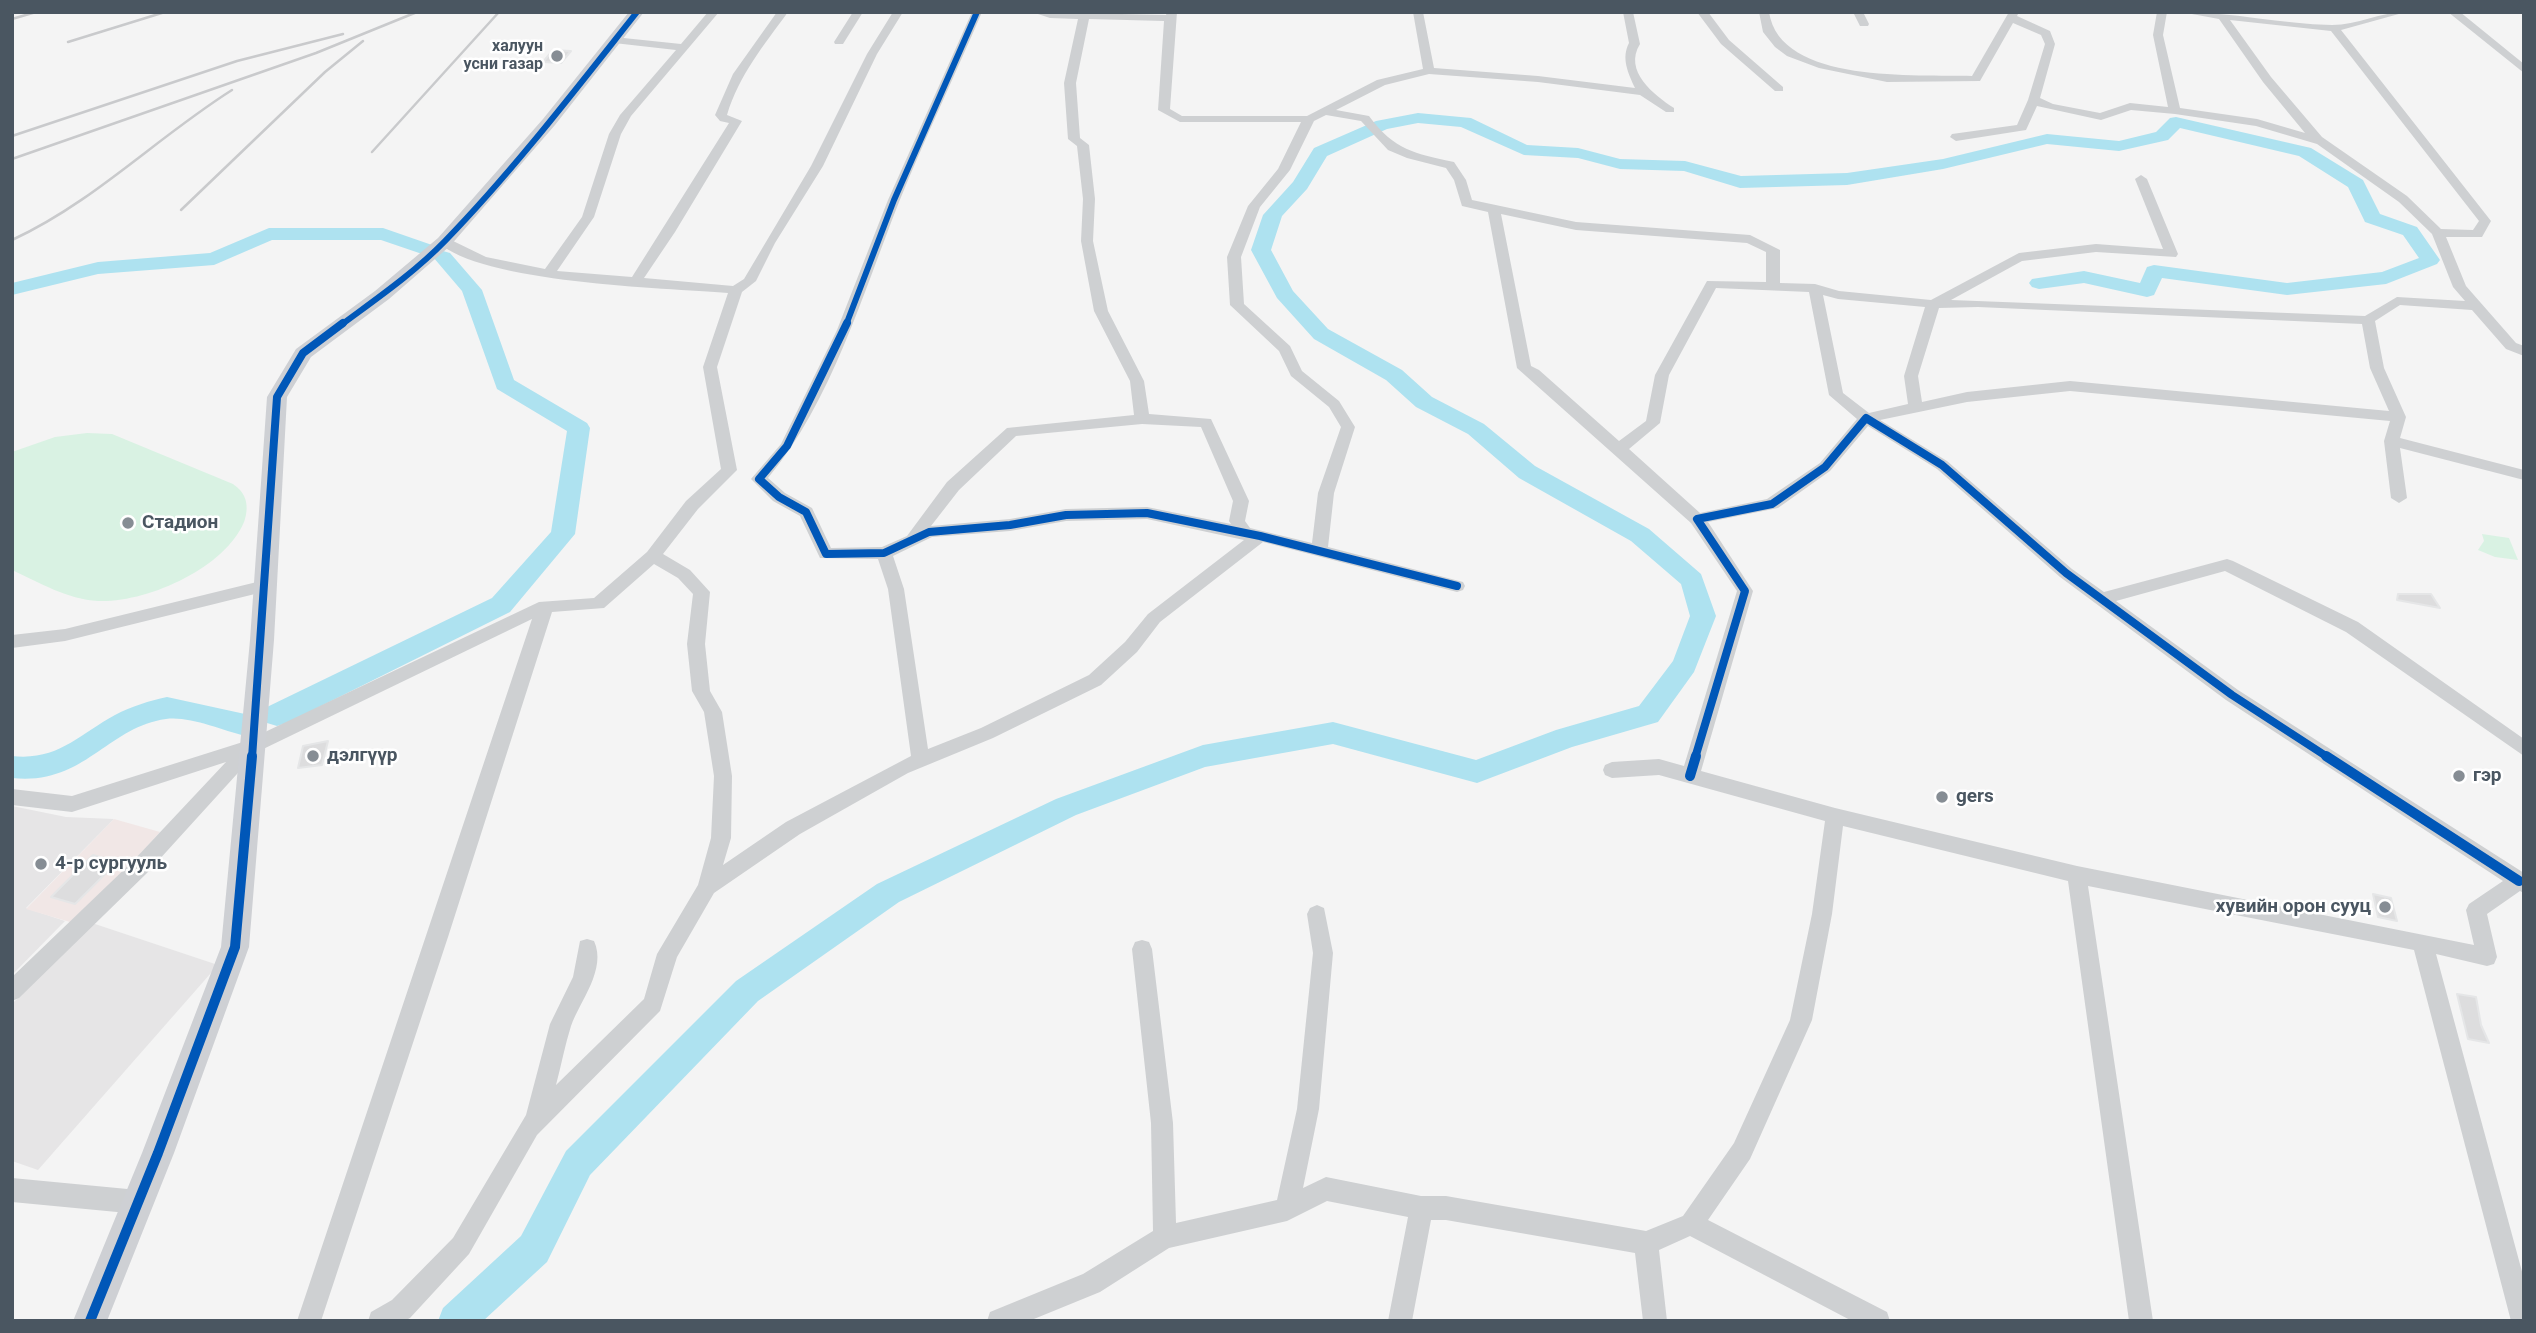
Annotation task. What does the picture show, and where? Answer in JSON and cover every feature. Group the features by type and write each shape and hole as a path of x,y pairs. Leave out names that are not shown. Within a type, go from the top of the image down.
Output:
{"street":[{"path":"90,1321 235,947 265,586 277,397 303,353 382,295 444,242 637,12"},
{"path":"548,274 589,217 615,134 625,115 714,12"},
{"path":"635,282 669,232 736,121 724,119 720,115 724,103 737,75 783,12"},
{"path":"839,42 858,12"},
{"path":"12,797 72,804 252,746 545,606 598,604 653,556 692,505 729,470 710,367 736,290 749,281 769,243 817,166 872,54 898,12"},
{"path":"977,12 894,200 844,330 787,446 759,480 779,497 806,512 826,554 884,553 929,532 1010,525 1066,515 1147,513 1253,535 1457,586"},
{"path":"1039,12 1084,16 1171,15 1164,110 1180,119 1309,119 1376,85 1429,71 1538,79 1643,92 1670,110"},
{"path":"1418,12 1429,71"},
{"path":"1628,12 1635,44 1632,47 1631,68 1643,92"},
{"path":"1702,12 1725,42 1740,52 1779,89"},
{"path":"1764,12 1769,33 1782,49 1797,57 1887,79 1976,79 2013,15 2046,33 2050,44 2034,100 2022,128 1956,137"},
{"path":"1858,12 1864,24"},
{"path":"2162,12 2158,34 2175,111"},
{"path":"2186,12 2334,28 2401,12"},
{"path":"2453,12 2524,70"},
{"path":"1084,16 1070,83 1074,139 1083,145 1089,199 1087,242 1101,311 1137,381 1142,419"},
{"path":"2222,16 2263,78 2286,102 2300,123 2403,199 2438,233 2460,287 2511,346 2524,352"},
{"path":"2334,28 2485,220 2477,234 2438,233"},
{"path":"614,40 681,47"},
{"path":"1365,118 1376,85"},
{"path":"2034,100 2050,107 2101,117 2130,106 2175,111 2257,123 2321,141"},
{"path":"1323,111 1365,118 1375,133 1394,151 1450,165 1460,180 1466,202 1576,226 1750,239 1773,250 1773,287"},
{"path":"1309,119 1284,170 1254,206 1234,257 1237,304 1285,348 1296,373 1334,404 1348,427 1326,493 1319,551"},
{"path":"1916,407 1911,376 1920,354 1933,304 2019,257 2096,248 2171,254 2140,179"},
{"path":"1494,209 1524,368 1534,373 1697,519 1745,591 1690,776"},
{"path":"444,242 482,260 548,274 736,290"},
{"path":"1619,449 1653,423 1662,375 1712,284 1815,288 1838,295 1933,304 1978,303 2368,320 2397,301 2476,306"},
{"path":"1612,770 1659,767 1835,816 2077,875 2487,957 2476,910 2521,883 2232,695 2066,573 1942,465 1866,418 1836,395 1815,288"},
{"path":"2368,320 2377,368 2399,417 2392,441 2399,498"},
{"path":"1697,519 1772,505 1825,467 1866,418 1967,397 2070,386 2399,417"},
{"path":"914,539 953,486 1012,431 1142,419 1206,422 1241,501 1237,521 1253,535"},
{"path":"2392,441 2524,475"},
{"path":"707,887 793,828 901,768 1095,680 1131,647 1154,618 1253,535"},
{"path":"884,553 896,589 921,761"},
{"path":"380,1321 401,1309 461,1246 535,1121 653,1004 667,954 707,887 721,838 723,776 713,712 701,691 696,644 702,592 684,574 653,556"},
{"path":"2101,599 2227,565 2352,627 2524,749"},
{"path":"12,642 65,635 265,586"},
{"path":"309,1321 438,937 545,606"},
{"path":"12,991 140,867 252,746"},
{"path":"1008,1319 1091,1283 1166,1237 1287,1209 1326,1189 1421,1208 1446,1208 1646,1243 1691,1224 1741,1151 1801,1020 1822,914 1835,816"},
{"path":"2077,875 2141,1321"},
{"path":"1287,1209 1308,1109 1323,953 1317,914"},
{"path":"2421,942 2523,1321"},
{"path":"535,1121 561,1024 583,978 587,948"},
{"path":"1142,948 1162,1123 1166,1237"},
{"path":"12,1190 138,1202"},
{"path":"1400,1321 1421,1208"},
{"path":"1691,1224 1878,1321"},
{"path":"1646,1243 1655,1321"}],"shaded area":[{"name":"4-р сургууль","path":"12,806 66,817 114,819 26,908 65,921 12,975"},
{"path":"114,819 160,832 128,867 70,922 26,909"},
{"path":"92,923 218,965 38,1170 12,1161 12,1004"}],"green space":[{"name":"Стадион","path":"87,433 112,434 233,484 243,494 247,506 244,522 234,539 220,554 182,580 139,596 118,600 98,601 75,597 12,570 12,452 55,437"},
{"path":"2482,534 2509,538 2518,560 2495,557 2478,550 2484,541"}],"building":[{"name":"халуун усни газар","path":"553,50 571,51 561,63 543,62"},
{"path":"2398,594 2431,594 2440,608 2397,600"},
{"name":"дэлгүүр","path":"328,741 322,765 298,768 303,746"},
{"path":"93,855 117,862 75,904 51,897"},
{"name":"хувийн орон сууц","path":"2373,894 2391,898 2397,921 2378,917"},
{"path":"2457,994 2476,997 2481,1025 2489,1043 2468,1039"}],"waterway":[{"path":"456,1321 534,1249 578,1163 747,991 888,893 1066,807 1203,756 1333,733 1477,772 1566,738 1648,714 1685,665 1703,616 1692,580 1640,535 1527,472 1476,429 1424,402 1394,375 1321,334 1284,294 1261,250 1273,215 1300,185 1320,152 1382,125 1418,118 1465,122 1524,150 1578,153 1620,164 1685,166 1740,182 1847,179 1943,164 2047,139 2119,146 2162,136 2176,122 2305,152 2356,184 2372,218 2410,231 2430,260 2386,278 2287,289 2154,271 2147,291 2084,277 2039,283"},
{"path":"12,289 98,268 214,259 269,234 383,234 425,249"},
{"path":"277,715 501,605 563,534 579,428 505,384 472,290 443,257"},
{"path":"12,767 33,769 52,765 70,757 125,722 145,713 167,708 245,725"}],"railway":[{"path":"12,19 36,12"},
{"path":"68,42 165,12"},
{"path":"12,159 316,53 417,12"},
{"path":"372,152 499,12"},
{"path":"12,136 237,61 343,34"},
{"path":"181,210 325,72 363,41"},
{"path":"12,240 42,225 98,188 232,90"}],"cycle path":[{"path":"90,1321 158,1153 235,947 262,640 277,397 303,353 382,295 444,242 549,122 637,12"},
{"path":"977,12 894,200 844,330 787,446 759,479 779,497 806,512 826,554 884,553 929,532 1010,525 1066,515 1147,513 1260,536 1457,586"},
{"path":"1690,776 1745,591 1697,519 1772,504 1825,467 1866,418 1942,465 2066,573 2232,695 2519,881"}],"place":[{"name":"халуун усни газар","path":"557,56"},
{"name":"Стадион","path":"128,523"},
{"name":"дэлгүүр","path":"313,756"},
{"name":"гэр","path":"2459,776"},
{"name":"gers","path":"1942,797"},
{"name":"4-р сургууль","path":"41,864"},
{"name":"хувийн орон сууц","path":"2385,907"}]}
